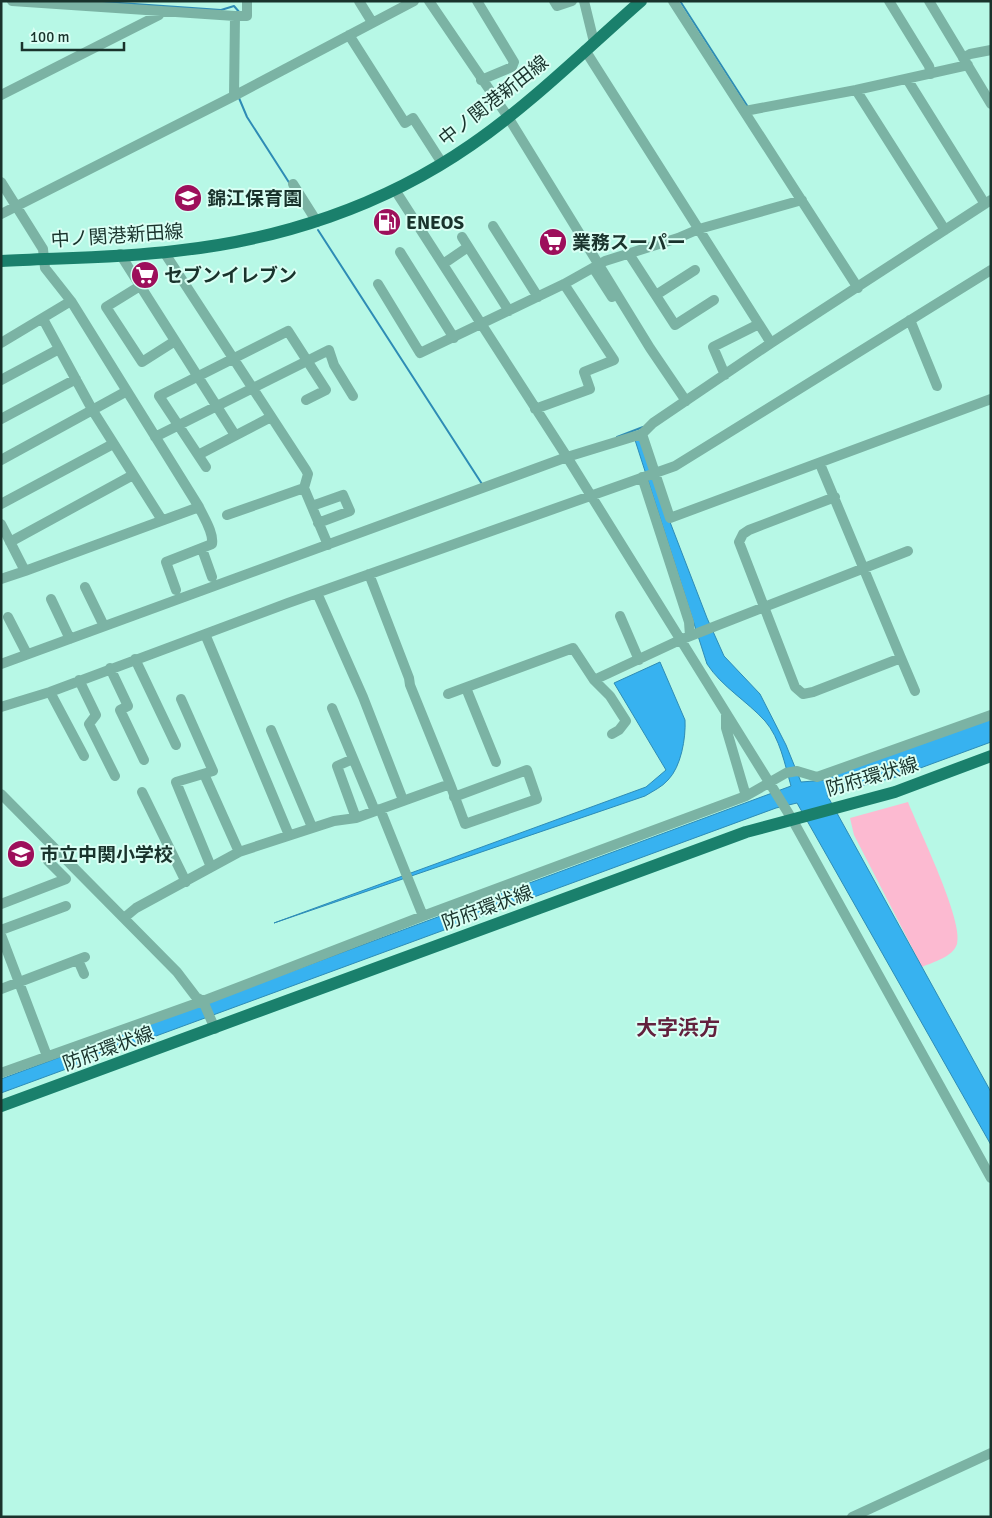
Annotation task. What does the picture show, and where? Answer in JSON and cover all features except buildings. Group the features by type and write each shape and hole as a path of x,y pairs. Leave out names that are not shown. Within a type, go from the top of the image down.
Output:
{"main road":[{"name":"中ノ関港新田線","path":"1,260 164,252 236,242 280,233 317,222 395,190 442,163 508,117 641,1"},
{"name":"防府環状線","path":"1,1106 213,1026 669,859 746,832 836,806 895,792 991,756"}],"street":[{"path":"12,1 247,16 247,1"},
{"path":"359,1 372,22"},
{"path":"429,1 508,117 644,349"},
{"path":"477,1 514,62 512,68 481,80"},
{"path":"554,1 557,6 572,1"},
{"path":"584,1 590,46 698,229 771,343"},
{"path":"673,1 858,288"},
{"path":"889,1 929,66 931,74"},
{"path":"929,1 991,104"},
{"path":"1,214 234,96 408,2"},
{"path":"1,96 160,15 161,11"},
{"path":"234,96 235,16"},
{"path":"349,35 405,123 413,118 442,163"},
{"path":"745,111 931,74 966,61 970,54 991,50"},
{"path":"1,664 567,457 642,434 653,423 771,343 988,202 907,79"},
{"path":"856,90 945,230"},
{"path":"1,182 42,249 45,268 70,301 155,437 199,508 213,539 212,544 202,549 166,562 176,590"},
{"path":"293,184 317,222"},
{"path":"395,190 567,457 770,784 797,818 991,1178"},
{"path":"378,284 420,354 564,284 605,261 678,238 698,229 802,200"},
{"path":"493,226 538,297"},
{"path":"462,237 509,311"},
{"path":"443,264 468,247"},
{"path":"164,252 308,474 304,488 328,546"},
{"path":"400,252 454,338"},
{"path":"120,254 235,435"},
{"path":"628,254 675,325 714,300"},
{"path":"597,267 686,401"},
{"path":"656,295 695,270"},
{"path":"1,707 50,692 110,668 369,574 675,466 991,270"},
{"path":"535,409 590,389 584,372 614,360 564,284"},
{"path":"140,286 106,306 142,362 175,342"},
{"path":"1,343 70,301"},
{"path":"43,319 113,444 162,520"},
{"path":"910,320 937,386"},
{"path":"724,375 713,348 759,324"},
{"path":"206,467 159,396 288,331 326,390 306,400"},
{"path":"1,380 59,349"},
{"path":"155,437 329,350 334,365 353,396"},
{"path":"1,419 76,379"},
{"path":"1,460 127,392"},
{"path":"647,476 670,518 820,464 991,398"},
{"path":"198,455 271,417"},
{"path":"642,434 647,476 692,636"},
{"path":"1,504 113,444"},
{"path":"820,464 836,497 914,691"},
{"path":"10,542 132,475"},
{"path":"228,515 304,488"},
{"path":"312,506 343,495 350,511 318,523"},
{"path":"836,497 750,530 740,537 740,547 795,687 802,694 813,692 901,658"},
{"path":"1,579 199,508"},
{"path":"1,524 25,570"},
{"path":"202,549 212,577"},
{"path":"594,680 680,640 908,551"},
{"path":"369,574 454,797 465,824 536,799 527,770 454,797"},
{"path":"85,587 104,626"},
{"path":"317,593 363,697 403,800"},
{"path":"50,599 70,639"},
{"path":"620,616 639,660"},
{"path":"8,617 27,654"},
{"path":"205,634 289,834"},
{"path":"448,694 573,648 594,680 610,696 626,720 619,730 612,734"},
{"path":"135,660 176,745"},
{"path":"110,668 128,706 120,710 144,760"},
{"path":"79,680 96,714 89,724 115,776"},
{"path":"466,688 496,762"},
{"path":"50,692 84,756"},
{"path":"181,699 213,771 176,782 211,867"},
{"path":"332,708 423,916"},
{"path":"726,714 726,728 746,796"},
{"path":"1,1073 203,1001 423,916 746,796 791,772 817,777 991,715"},
{"path":"271,730 312,827"},
{"path":"353,759 337,766 356,818"},
{"path":"204,774 239,852"},
{"path":"124,918 136,908 239,852 312,827 356,818 450,784"},
{"path":"142,792 186,882"},
{"path":"1,794 177,972 196,997 203,1001 213,1026"},
{"path":"1,904 66,878 48,861 59,852"},
{"path":"1,930 66,906"},
{"path":"1,935 47,1056"},
{"path":"1,989 81,959 84,974"},
{"path":"852,1517 991,1453"}],"shaded area":[{"path":"908,802 939,874 954,916 957,932 955,949 942,959 922,967 854,835 850,818"}],"water":[{"path":"641,437 670,522 707,618 724,656 760,694 786,745 801,782 827,780 829,776 991,717 991,742 896,777 827,795 991,1092 991,1145 797,803 776,808 1,1093 1,1079 791,786 775,735 765,721 727,687 707,664 635,440"},
{"path":"660,662 685,720 685,727 682,752 676,768 668,780 660,787 645,796 274,923 646,787 666,770 614,683"}],"waterway":[{"path":"91,1 221,10 234,6"},
{"path":"680,1 748,107"},
{"path":"234,6 240,13"},
{"path":"239,98 247,117 290,184"},
{"path":"318,230 482,484"},
{"path":"617,437 643,427"}],"place":[{"name":"錦江保育園","path":"188,198"},
{"name":"ENEOS","path":"387,222"},
{"name":"業務スーパー","path":"553,242"},
{"name":"セブンイレブン","path":"145,275"},
{"name":"市立中関小学校","path":"21,854"}],"district":[{"name":"大字浜方","path":"678,1028"}]}
